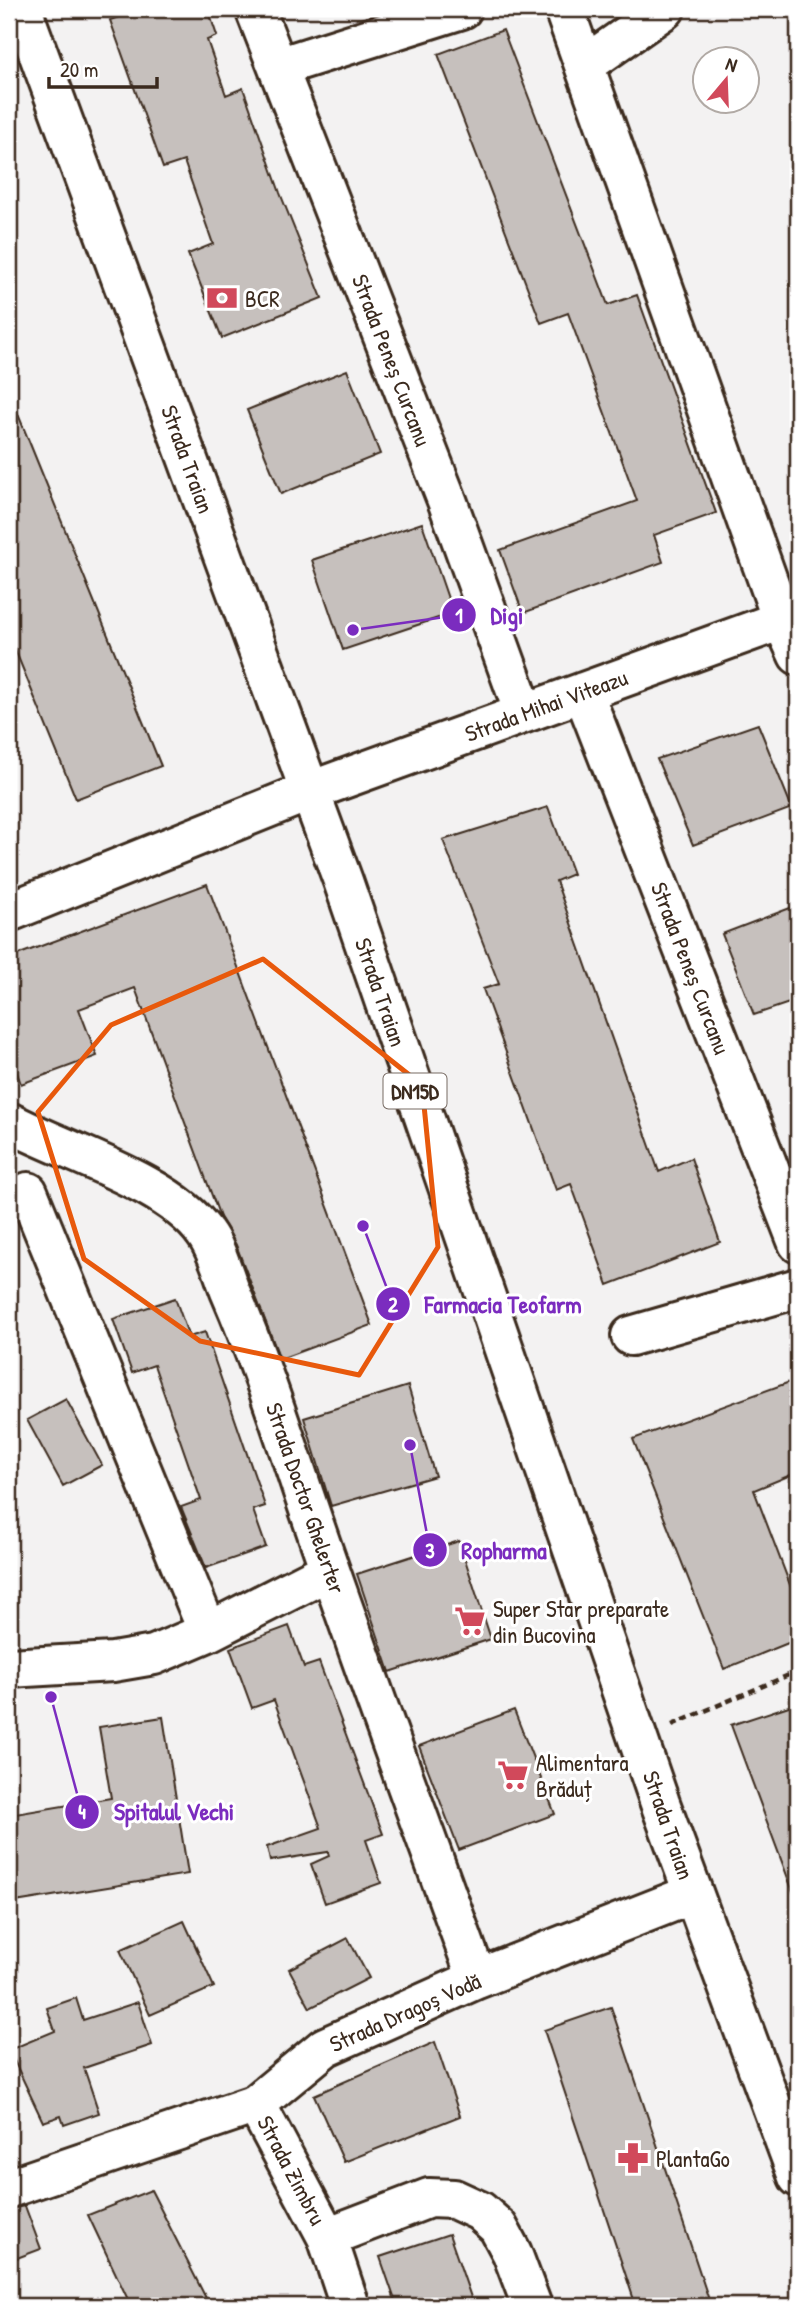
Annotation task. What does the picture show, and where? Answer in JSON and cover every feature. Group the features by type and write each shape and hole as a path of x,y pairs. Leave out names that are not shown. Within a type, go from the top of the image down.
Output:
{"street":[{"name":"Strada Traian","path":"22,9 343,881 693,1894 798,2177"},
{"name":"Strada Peneș Curcanu","path":"255,9 448,503 524,713"},
{"path":"278,68 462,9"},
{"path":"564,9 782,620 798,655"},
{"path":"585,65 665,9"},
{"name":"Strada Mihai Viteazu","path":"9,912 310,791 782,620"},
{"name":"Strada Peneș Curcanu","path":"583,692 798,1243"},
{"name":"Strada Doctor Ghelerter","path":"9,1122 42,1140 132,1178 158,1192 184,1209 206,1234 255,1350 330,1570 477,1979"},
{"path":"42,1140 19,1200 208,1632"},
{"path":"631,1336 798,1288"},
{"path":"9,1668 127,1659 153,1654 208,1632 330,1570"},
{"name":"Strada Dragoș Vodă","path":"9,2188 256,2104 325,2047 477,1979 693,1894"},
{"name":"Strada Zimbru","path":"256,2104 327,2237 350,2306"},
{"name":"Strada Zimbru","path":"327,2237 429,2198 453,2199 480,2211 498,2227 512,2253 531,2306"}],"path":[{"path":"639,1739 798,1671"}],"highlighted area":[{"path":"263,959 422,1085 438,1247 359,1375 200,1341 84,1259 38,1112 111,1025"}],"building":[{"path":"142,9 208,9 217,36 207,40 226,95 243,88 280,193 322,298 222,338 188,254 213,244 184,161 163,168 110,20"},
{"path":"503,30 608,305 637,295 716,513 654,535 663,562 523,613 500,550 637,501 568,313 541,323 438,54"},
{"path":"347,370 380,454 281,494 247,410"},
{"path":"9,392 161,766 76,799 9,635"},
{"path":"422,523 453,613 343,650 312,560"},
{"path":"758,724 792,808 693,845 657,759"},
{"path":"548,807 573,874 556,881 659,1172 691,1158 720,1242 608,1285 571,1184 556,1190 483,989 499,984 443,840"},
{"path":"207,884 372,1325 280,1359 236,1245 220,1217 135,988 79,1009 97,1056 21,1084 9,1050 9,958"},
{"path":"798,905 798,1000 754,1015 722,934"},
{"path":"175,1298 189,1337 205,1332 265,1506 253,1510 266,1547 206,1568 181,1507 201,1500 154,1365 132,1373 113,1319"},
{"path":"798,1379 798,1472 754,1490 798,1606 798,1639 724,1669 633,1439"},
{"path":"408,1386 435,1476 331,1506 304,1418"},
{"path":"66,1399 102,1465 63,1486 27,1420"},
{"path":"459,1541 491,1639 390,1672 357,1574"},
{"path":"289,1626 304,1667 319,1662 383,1834 366,1840 381,1883 325,1903 311,1864 329,1856 328,1852 270,1861 267,1847 321,1828 274,1700 252,1708 230,1648"},
{"path":"798,1703 798,1897 795,1897 731,1725"},
{"path":"514,1710 555,1814 459,1850 419,1746"},
{"path":"163,1717 188,1874 9,1903 9,1815 111,1798 99,1727"},
{"path":"184,1921 214,1987 150,2015 120,1950"},
{"path":"348,1938 369,1978 310,2008 289,1969"},
{"path":"76,1998 83,2020 138,2002 152,2045 84,2068 99,2113 64,2125 61,2116 43,2122 9,2050 55,2031 47,2008"},
{"path":"611,2007 711,2306 636,2306 544,2030"},
{"path":"435,2042 460,2116 344,2162 314,2095"},
{"path":"151,2190 210,2306 131,2306 88,2215"},
{"path":"25,2206 41,2249 9,2261 9,2209"},
{"path":"449,2234 474,2306 397,2306 380,2257"}],"place":[{"name":"BCR","path":"222,298"},
{"name":"Digi","path":"353,630"},
{"name":"Farmacia Teofarm","path":"363,1226"},
{"name":"Ropharma","path":"410,1445"},
{"name":"Super Star preparate din Bucovina","path":"470,1621"},
{"name":"Spitalul Vechi","path":"51,1697"},
{"name":"Alimentara Brăduț","path":"513,1775"},
{"name":"PlantaGo","path":"633,2158"}]}
